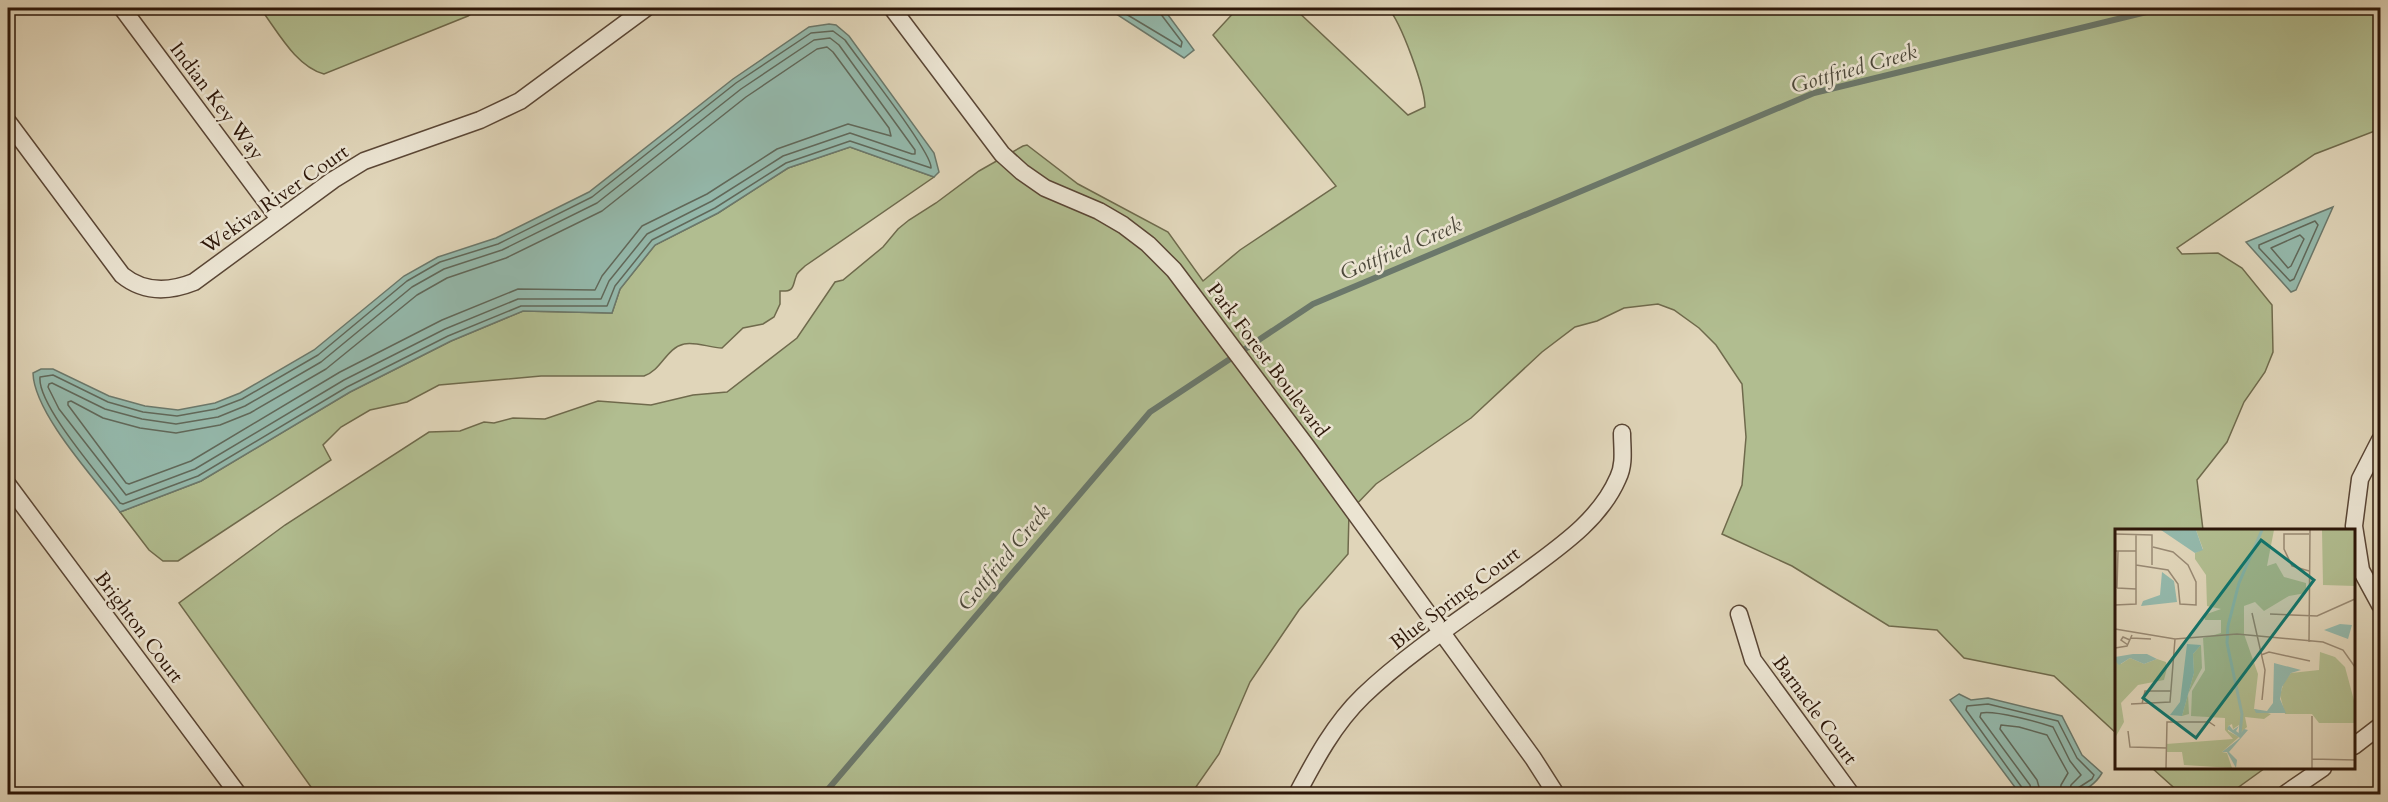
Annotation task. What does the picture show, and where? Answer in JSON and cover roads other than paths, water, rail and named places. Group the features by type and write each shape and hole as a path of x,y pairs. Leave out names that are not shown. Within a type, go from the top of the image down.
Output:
{"street":[{"name":"Indian Key Way","path":"122,8 279,219"},
{"name":"Wekiva River Court","path":"8,122 122,275 129,281 147,288 165,290 178,288 194,282 333,180 364,161 480,120 520,101 646,8"},
{"name":"Park Forest Boulevard","path":"892,8 1002,154 1045,188 1123,225 1148,244 1174,270 1307,447 1533,758 1556,795"},
{"name":"Blue Spring Court","path":"1297,795 1319,752 1345,716 1362,698 1442,634 1576,534 1601,507 1620,476 1623,461 1622,433"},
{"path":"2354,529 2360,479 2380,440"},
{"name":"Brighton Court","path":"8,485 238,795"},
{"path":"2355,532 2361,570 2380,605"},
{"name":"Barnacle Court","path":"1739,614 1753,660 1851,795"},
{"path":"2355,745 2380,726"},
{"path":"2285,795 2322,769"}],"water":[{"path":"1107,8 1163,8 1194,50 1184,58"},
{"path":"836,25 849,36 934,153 939,172 934,177 850,147 788,168 718,213 655,245 620,289 612,313 523,311 451,341 350,392 201,481 120,512 67,445 43,407 33,373 41,369 53,369 109,396 145,406 178,410 215,403 240,393 314,350 404,276 438,257 496,238 589,192 733,79 809,27"},
{"path":"2333,207 2296,290 2291,292 2246,242"},
{"path":"1959,694 1971,700 1988,698 2062,716 2082,755 2102,773 2095,782 2077,793 2066,795 2020,794 1950,700"}],"waterway":[{"name":"Gottfried Creek","path":"824,794 1150,412 1313,304 1814,93 2163,8"}]}
